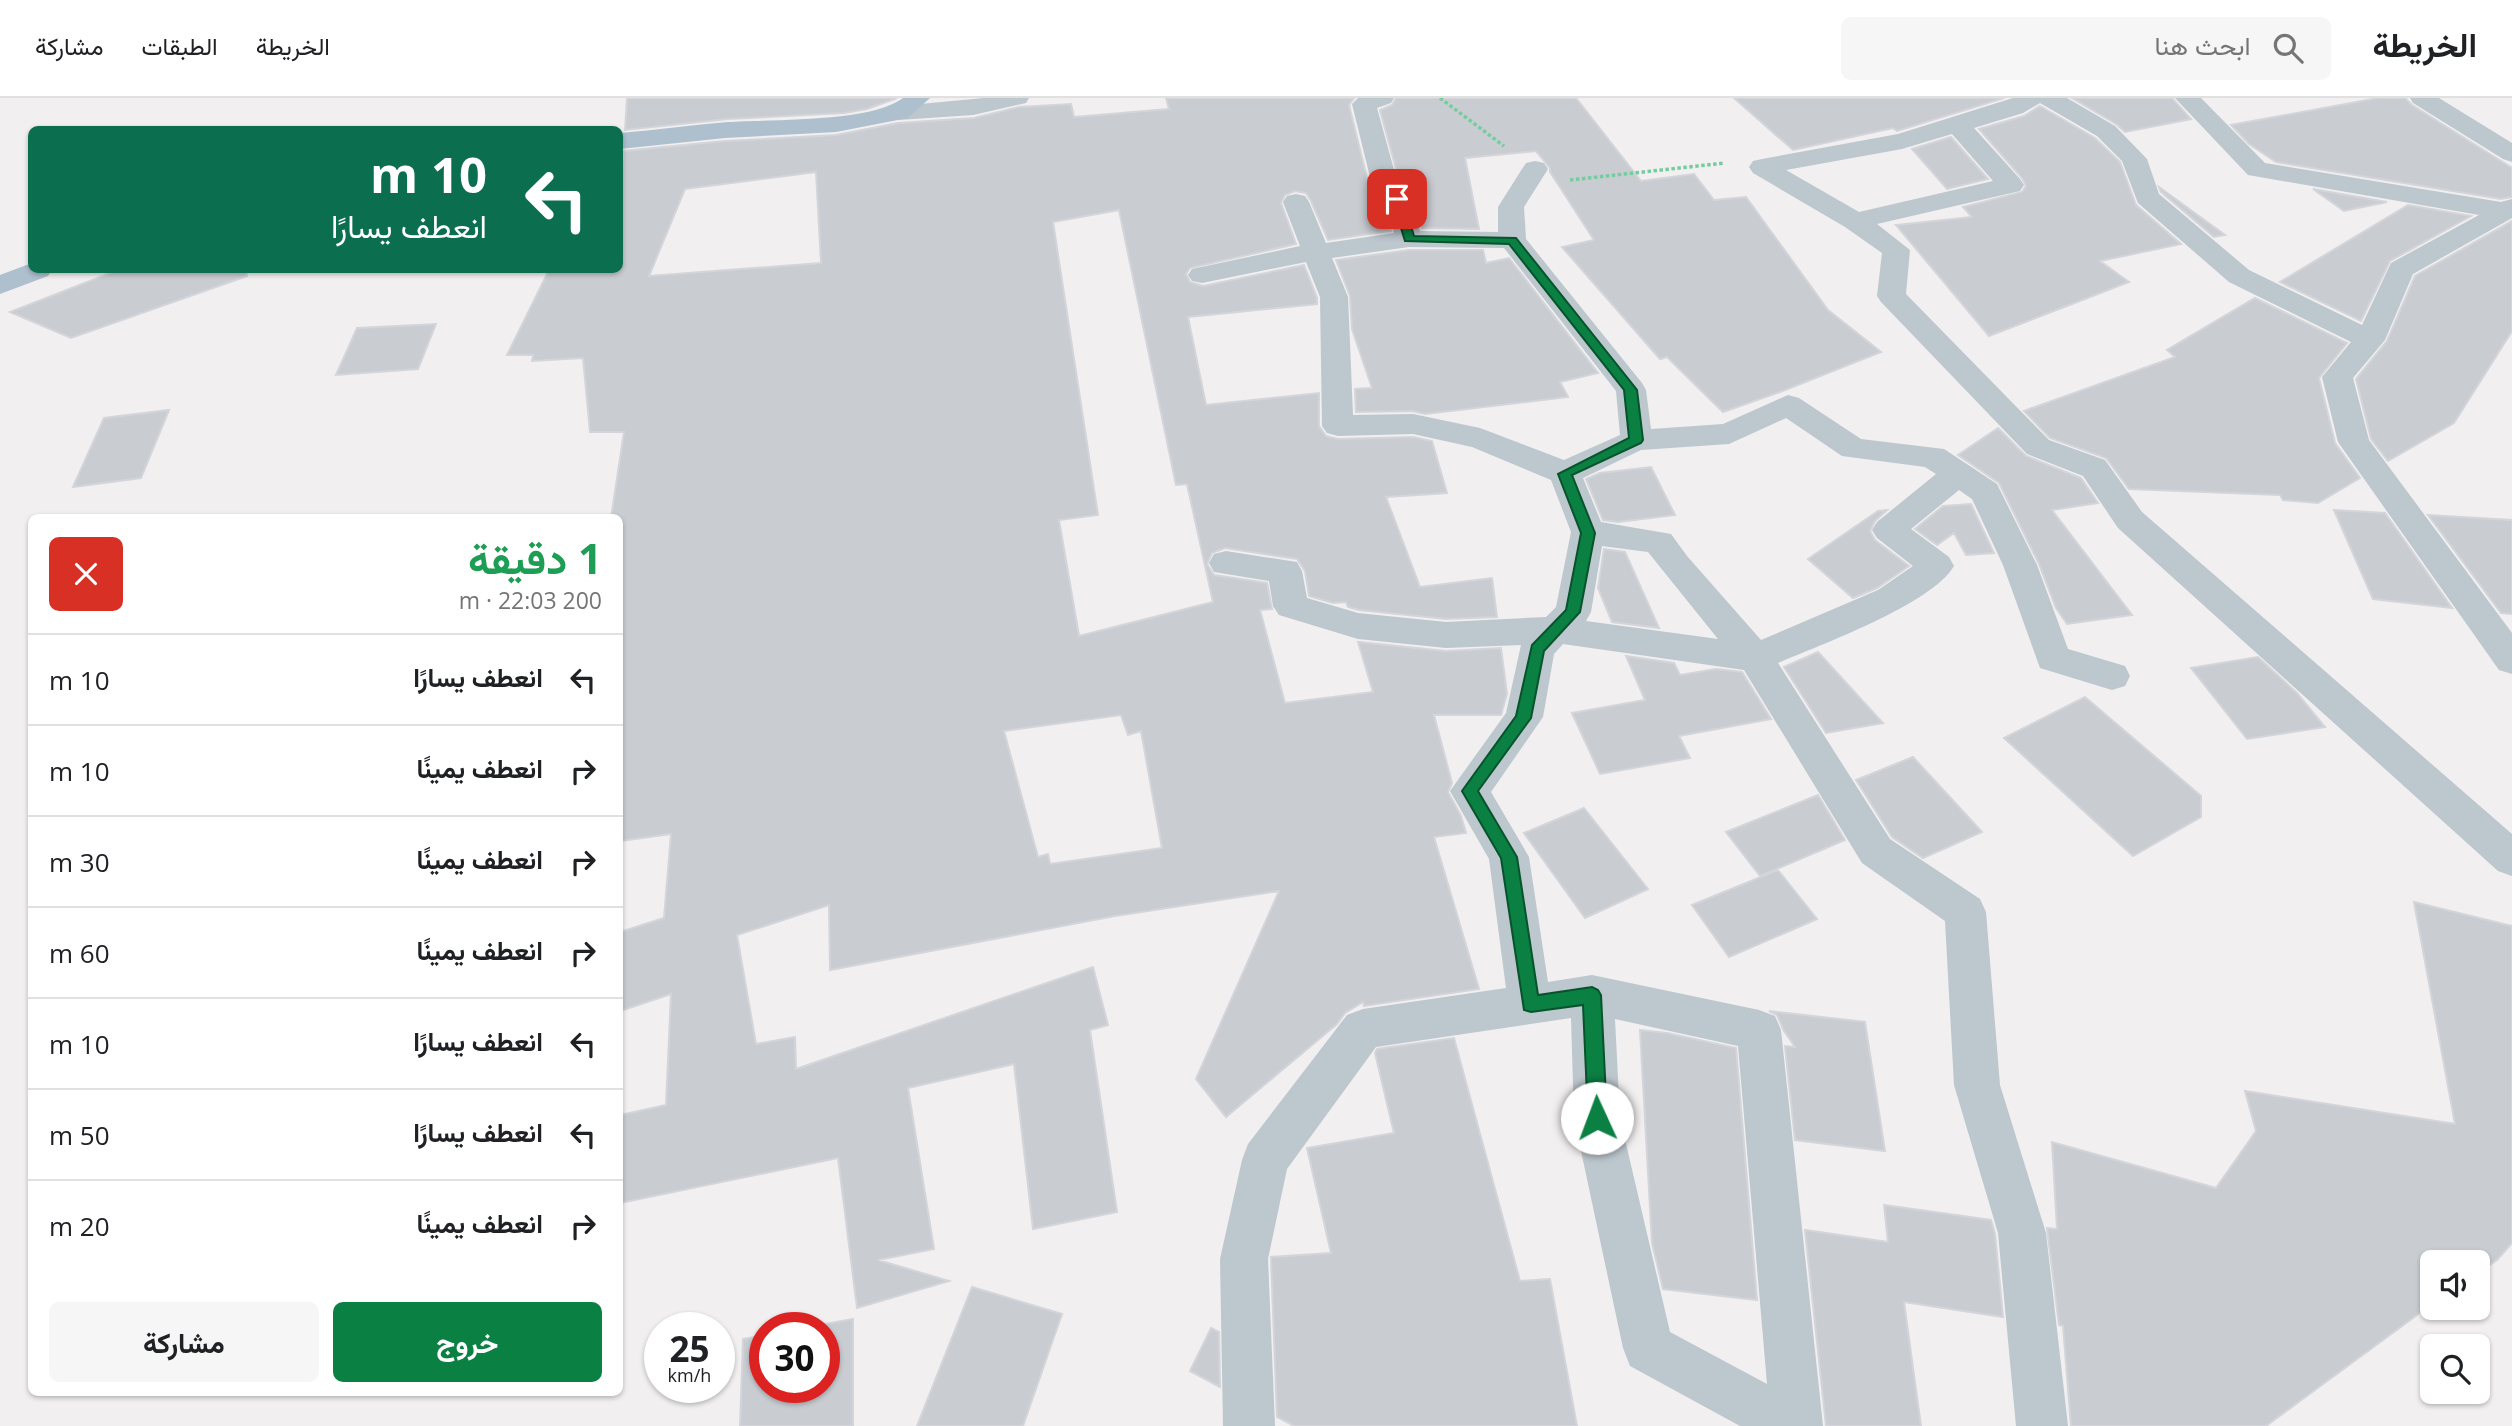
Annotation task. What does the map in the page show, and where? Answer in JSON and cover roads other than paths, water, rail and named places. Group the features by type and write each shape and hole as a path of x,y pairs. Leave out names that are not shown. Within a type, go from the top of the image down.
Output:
{"main road":[{"path":"623,141 725,130 836,124 909,105"},
{"path":"0,285 30,273"}],"street":[{"path":"909,105 973,108 1017,98"},
{"path":"1382,98 1364,104 1383,177 1397,199 1409,239"},
{"path":"2031,98 2014,108 1902,141 1762,167 1856,221 1896,250 1892,296 2038,446 2094,468 2130,520 2512,859"},
{"path":"2049,98 2106,131 2134,159 2147,197 2239,276 2370,340"},
{"path":"2187,98 2257,169 2508,209"},
{"path":"2422,98 2512,154"},
{"path":"1856,221 2011,185 1958,125"},
{"path":"1535,169 1511,207 1512,240 1631,390 1636,440"},
{"path":"1296,202 1334,298 1338,426 1413,424 1480,438 1565,474 1588,533 1573,612 1537,649 1524,718 1470,791 1509,857 1531,1004"},
{"path":"2508,209 2401,269 2370,340 2337,377 2354,442 2512,660"},
{"path":"1202,275 1314,253 1409,239 1512,240"},
{"path":"1565,474 1636,440 1729,434 1788,405 1853,449 1933,457 1985,492 2020,565 2053,658 2112,676"},
{"path":"1226,563 1285,571 1291,606 1358,626 1446,635 1556,630 1755,658 1890,599 1937,566 1889,530 1957,474"},
{"path":"1588,533 1659,541 1675,565 1755,658 1876,850 1965,912 1977,1085 2022,1233 2042,1426"},
{"path":"1592,995 1597,1118 1648,1348 1795,1426"},
{"path":"1249,1426 1244,1259 1265,1160 1363,1029 1592,995 1759,1030 1795,1426"}]}
